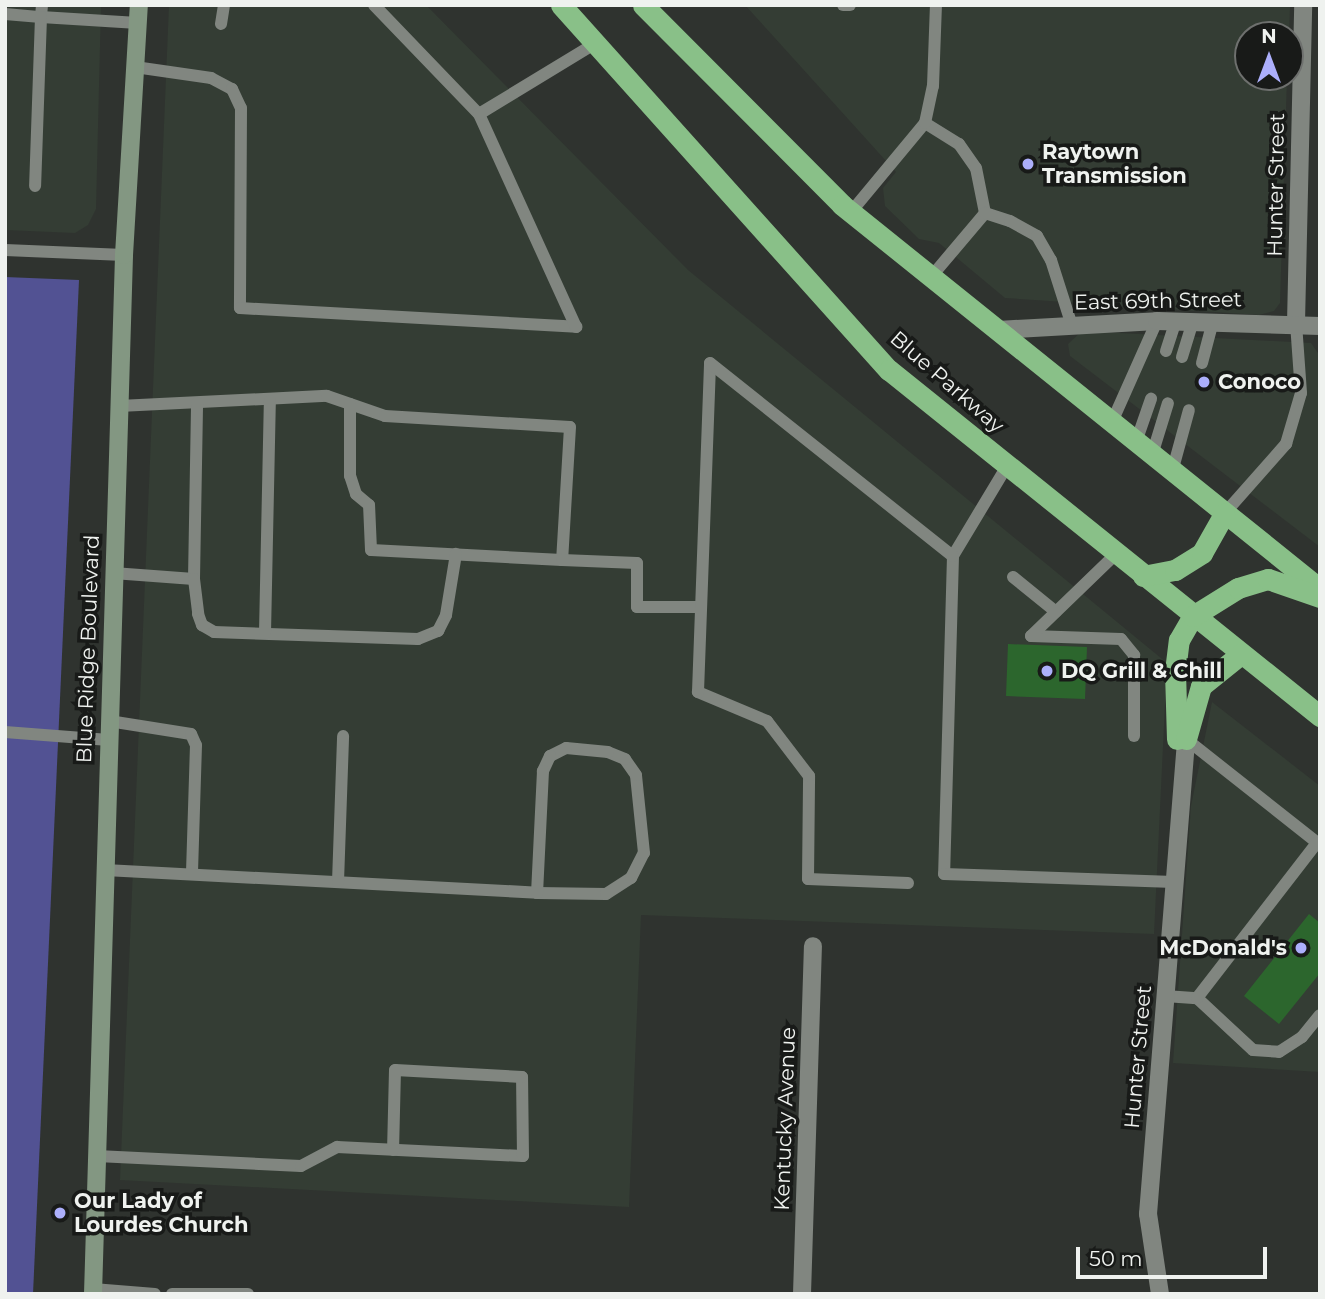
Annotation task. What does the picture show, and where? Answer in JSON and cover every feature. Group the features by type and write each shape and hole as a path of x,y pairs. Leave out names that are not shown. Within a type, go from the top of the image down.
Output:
{"highway":[{"name":"Blue Parkway","path":"561,5 889,370 1320,716"},
{"path":"643,5 851,212 1320,589"},
{"path":"1143,576 1175,570 1202,554 1224,514"},
{"path":"1182,739 1179,640 1193,616 1238,588 1268,579 1320,597"},
{"path":"1182,739 1201,686 1241,654"}],"main road":[{"name":"Blue Ridge Boulevard","path":"93,1292 124,255 139,14"}],"street":[{"name":"Hunter Street","path":"1296,323 1303,5"},
{"name":"East 69th Street","path":"998,330 1157,321 1296,323 1320,326"},
{"name":"Hunter Street","path":"1160,1294 1148,1214 1166,996 1182,739"},
{"name":"Kentucky Avenue","path":"802,1294 813,946"}],"lane":[{"path":"221,24 224,5"},
{"path":"135,67 211,78 233,89 241,108 240,308 576,327 479,114 374,5"},
{"path":"843,5 850,5"},
{"path":"851,212 925,123 933,86 936,5"},
{"path":"5,14 42,11 139,14"},
{"path":"35,186 42,11"},
{"path":"479,114 596,43"},
{"path":"925,123 960,144 976,168 985,213"},
{"path":"931,277 985,213"},
{"path":"985,213 1037,236 1051,260 1072,326"},
{"path":"5,250 124,255"},
{"path":"1112,422 1157,321"},
{"path":"1166,351 1184,321"},
{"path":"1182,357 1184,321"},
{"path":"1202,363 1213,321"},
{"path":"1224,514 1286,444 1301,393 1296,323"},
{"path":"908,883 808,879 809,776 767,721 698,692 710,363 953,556"},
{"path":"119,406 270,401 327,396 385,416 570,427 562,560"},
{"path":"1144,448 1151,399"},
{"path":"265,633 270,401"},
{"path":"197,403 194,579 202,625 214,632 418,639 439,631 456,554"},
{"path":"1144,448 1168,403"},
{"path":"350,404 350,476 356,494 369,505 371,551 637,563 637,607 701,607"},
{"path":"1172,472 1189,410"},
{"path":"1007,466 953,556 944,874 1174,882"},
{"path":"1116,554 1031,636 1121,639 1134,655 1134,736"},
{"path":"113,573 194,579"},
{"path":"1013,577 1055,612"},
{"path":"109,721 191,734 196,745 192,874"},
{"path":"5,732 109,740"},
{"path":"338,882 343,736"},
{"path":"1182,739 1319,844 1197,998"},
{"path":"105,870 537,893 606,894 631,878 644,853 636,775 625,759 608,752 566,748 550,756 543,771 537,893"},
{"path":"1166,996 1197,998 1253,1050 1279,1052 1302,1037 1320,1015"},
{"path":"97,1156 301,1166 337,1147 393,1150 523,1156 522,1077 395,1070 393,1150"},
{"path":"93,1292 155,1294"},
{"path":"172,1294 248,1294"}],"shaded area":[{"path":"5,5 101,5 96,209 88,225 75,233 5,230"},
{"path":"169,5 426,5 688,270 1167,663 1154,934 641,915 629,1207 120,1180"},
{"path":"745,5 1290,7 1290,21 1234,21 1234,91 1287,91 1280,303 1274,311 1259,315 1005,298 939,243 919,239 885,206 883,188 896,172"},
{"path":"5,277 79,280 33,1294 5,1294"},
{"path":"1082,331 1311,343 1320,356 1320,547 1070,356 1068,344"},
{"path":"1212,702 1320,786 1320,1072 1173,1063 1191,806"}],"building":[{"name":"DQ Grill & Chill","path":"1008,644 1087,647 1085,699 1006,696"},
{"name":"McDonald's","path":"1309,914 1320,923 1320,973 1279,1024 1244,996"}],"place":[{"name":"Raytown Transmission","path":"1028,164"},
{"name":"Conoco","path":"1204,382"},
{"name":"DQ Grill & Chill","path":"1047,671"},
{"name":"McDonald's","path":"1301,948"},
{"name":"Our Lady of Lourdes Church","path":"60,1213"}]}
